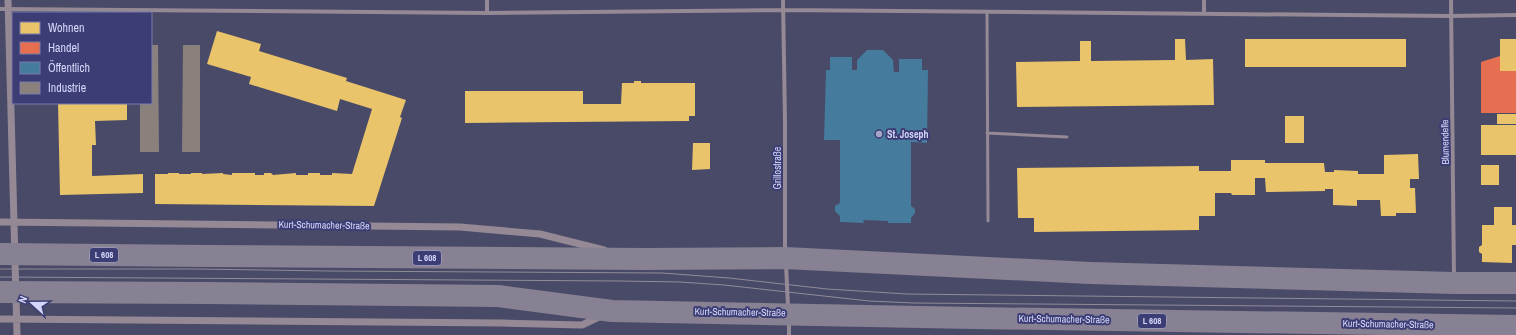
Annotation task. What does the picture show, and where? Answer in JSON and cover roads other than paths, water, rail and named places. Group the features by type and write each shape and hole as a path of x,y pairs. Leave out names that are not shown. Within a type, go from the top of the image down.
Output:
{"main road":[{"name":"Kurt-Schumacher-Straße","path":"0,254 645,259 785,258 1090,273 1454,283 1516,283"},
{"name":"Kurt-Schumacher-Straße","path":"0,292 498,296 612,310 974,318 1516,326"}],"street":[{"path":"8,0 16,335"},
{"path":"487,0 487,13"},
{"name":"Grillostraße","path":"783,0 785,258 789,335"},
{"path":"1204,0 1204,14"},
{"name":"Blumendelle","path":"1451,0 1454,283"},
{"path":"0,9 487,13 783,10 1451,16 1516,15"},
{"name":"Kurt-Schumacher-Straße","path":"0,222 460,227 540,234 645,259"},
{"name":"Kurt-Schumacher-Straße","path":"0,318 486,322 582,325 612,310"}],"lane":[{"path":"987,12 988,221"},
{"path":"987,133 1067,136"}],"tram line":[{"path":"0,269 662,273 729,278 827,289 907,294 1516,301"},
{"path":"0,277 680,282 724,285 869,301 914,303 1516,308"}],"place":[{"name":"St. Joseph","path":"879,134"}]}
